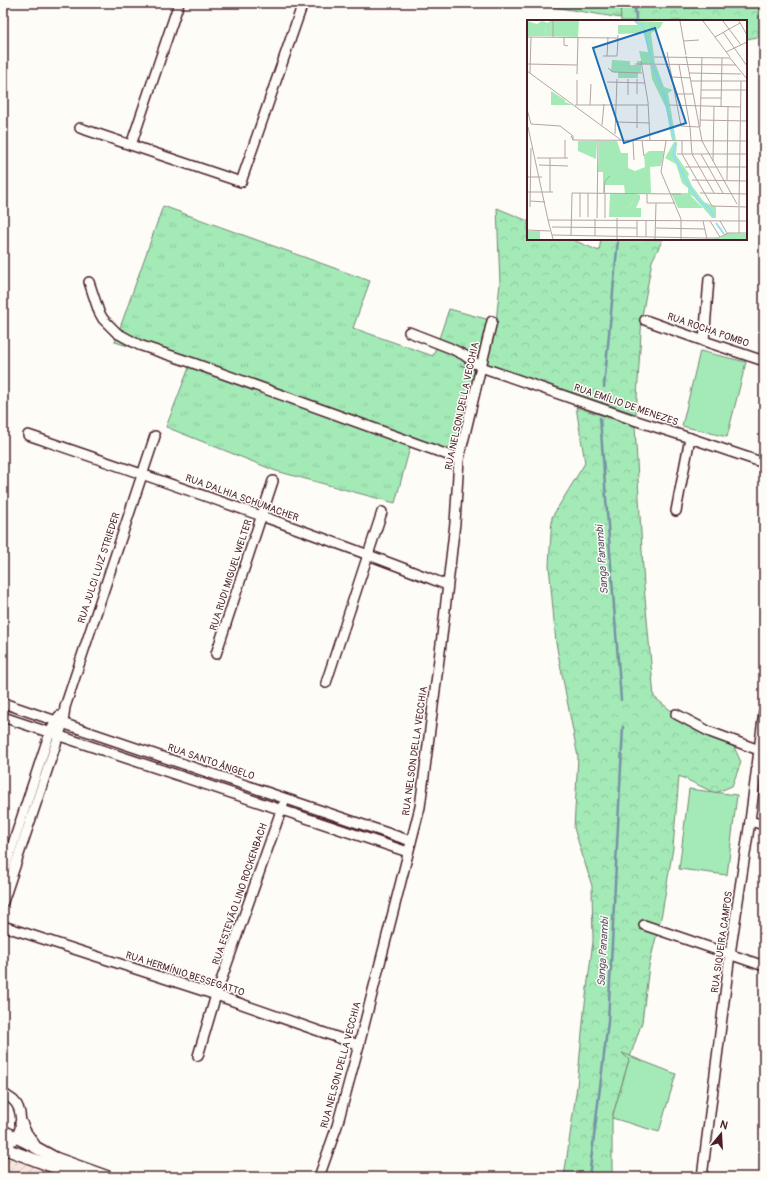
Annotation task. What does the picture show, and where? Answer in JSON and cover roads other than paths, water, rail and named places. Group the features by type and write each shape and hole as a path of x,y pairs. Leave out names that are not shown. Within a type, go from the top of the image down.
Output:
{"street":[{"path":"131,145 179,3"},
{"path":"80,128 241,182 303,3"},
{"path":"704,341 709,279"},
{"path":"89,282 99,312 103,319 117,333 139,345 459,459"},
{"name":"RUA ROCHA POMBO","path":"645,320 764,361"},
{"name":"RUA NELSON DELLA VECCHIA","path":"319,1177 336,1126 359,1045 420,807 442,636 459,459 492,321"},
{"name":"RUA EMÍLIO DE MENEZES","path":"409,332 450,348 464,355 481,367 764,463"},
{"name":"RUA DALHIA SCHUMACHER","path":"28,436 142,474 369,554 447,585"},
{"name":"RUA JULCI LUIZ STRIEDER","path":"3,902 59,735 60,721 156,436"},
{"path":"676,511 690,438"},
{"name":"RUA RUDI MIGUEL WELTER","path":"216,654 273,481"},
{"path":"326,683 382,512"},
{"name":"RUA SANTO ÂNGELO","path":"3,702 411,841"},
{"name":"RUA SIQUEIRA CAMPOS","path":"702,1177 730,954 750,821 764,710"},
{"path":"676,714 710,732 759,750"},
{"path":"3,717 408,852"},
{"name":"RUA JULCI LUIZ STRIEDER","path":"3,874 50,732 60,721"},
{"name":"RUA ESTEVÃO LINO ROCKENBACH","path":"198,1056 216,995 286,799"},
{"path":"750,821 764,825"},
{"path":"644,925 764,966"},
{"name":"RUA HERMÍNIO BESSEGATTO","path":"3,926 216,995 359,1045"},
{"path":"3,1093 14,1101 19,1111 21,1123 25,1132 36,1149"},
{"path":"3,1147 16,1137 21,1123"},
{"path":"3,1131 55,1158 108,1177"},
{"path":"3,1147 81,1177"}],"waterway":[{"name":"Sanga Panambi","path":"635,3 636,20"},
{"name":"Sanga Panambi","path":"604,387 618,240"},
{"name":"Sanga Panambi","path":"600,418 621,700"},
{"name":"Sanga Panambi","path":"589,1177 608,1022 623,727"}]}
